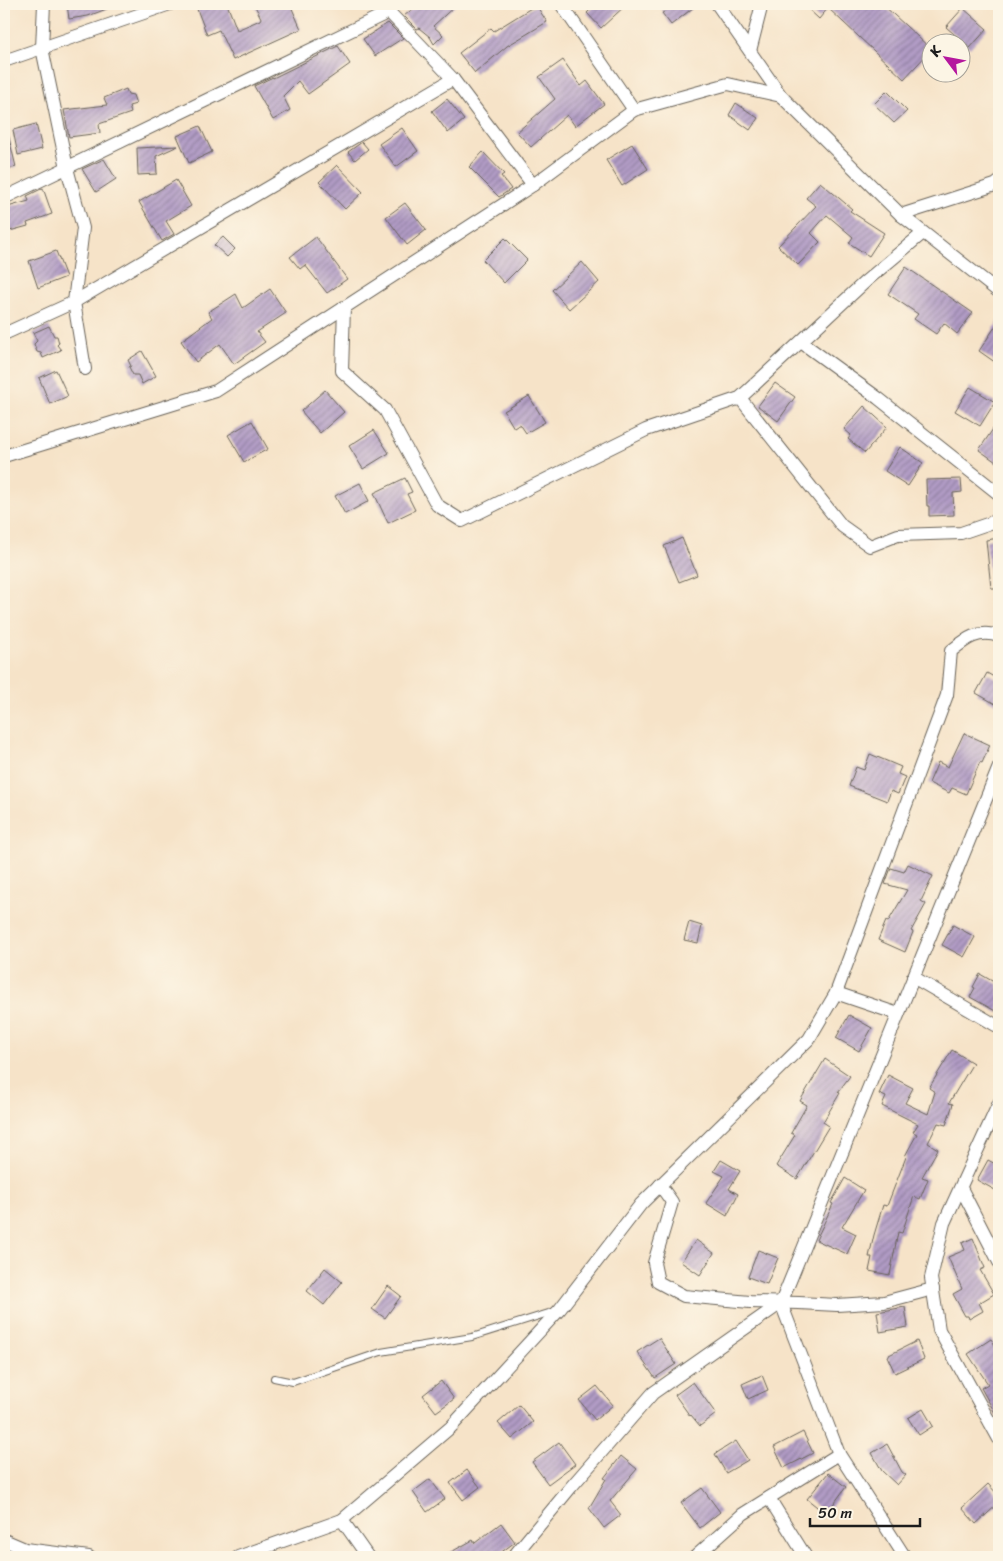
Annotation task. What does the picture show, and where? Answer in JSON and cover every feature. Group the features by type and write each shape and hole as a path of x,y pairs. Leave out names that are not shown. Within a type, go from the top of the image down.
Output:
{"street":[{"path":"44,4 42,48 67,168 84,228 74,302 85,370"},
{"path":"4,61 170,4"},
{"path":"561,4 634,110"},
{"path":"717,4 782,96 901,215 999,292"},
{"path":"750,51 762,4"},
{"path":"4,198 387,8 453,79 533,185"},
{"path":"4,334 74,302 453,79"},
{"path":"4,456 216,391 533,185 634,110 728,84 782,96"},
{"path":"901,215 995,185 999,182"},
{"path":"344,307 342,371 385,410 438,505 462,520 646,430 740,398 866,281 923,233"},
{"path":"801,342 878,398 999,494"},
{"path":"740,398 842,526 870,546 898,535 961,533 999,520"},
{"path":"238,1557 342,1520 451,1427 560,1309 641,1204 809,1039 836,992 947,695 951,651 969,637 990,633 999,636"},
{"path":"513,1557 653,1393 781,1302 999,767"},
{"path":"913,977 999,1027"},
{"path":"836,992 898,1014"},
{"path":"999,1103 944,1223 931,1278 939,1330 999,1439"},
{"path":"660,1185 672,1202 654,1263 658,1282 684,1296 750,1302 837,1305 884,1302 933,1289"},
{"path":"961,1188 999,1262"},
{"path":"781,1302 840,1454 905,1557"},
{"path":"695,1557 743,1514 840,1454"},
{"path":"769,1498 806,1557"},
{"path":"342,1520 368,1557"},
{"path":"4,1540 25,1549 89,1557"}],"lane":[{"path":"274,1378 294,1382 381,1352 472,1337 560,1309"}],"building":[{"path":"67,4 117,5 88,16 69,19"},
{"path":"195,4 227,4 237,30 260,20 261,18 254,4 290,4 301,29 233,60 219,30 207,35"},
{"path":"419,4 457,4 433,26 443,35 434,44 430,37 419,28 417,29 404,16"},
{"path":"596,4 627,4 601,28 587,13"},
{"path":"657,4 698,4 671,25"},
{"path":"803,4 882,4 920,39 920,62 904,79 828,8 819,19"},
{"path":"536,5 547,22 507,46 475,73 459,53 491,28 494,31"},
{"path":"963,8 987,29 970,48 970,32 952,32 946,27"},
{"path":"388,23 403,38 375,56 363,39"},
{"path":"338,46 350,64 308,94 298,81 283,96 290,110 273,120 254,86"},
{"path":"563,60 581,86 587,81 604,104 575,126 567,115 531,147 517,132 555,99 539,77"},
{"path":"126,89 128,94 133,95 136,104 129,106 131,113 99,124 100,133 69,137 64,110 107,105 104,98"},
{"path":"887,91 907,111 894,123 874,104"},
{"path":"447,99 464,120 448,133 432,111"},
{"path":"736,103 758,118 750,130 729,115"},
{"path":"36,124 42,149 18,155 13,130"},
{"path":"200,126 212,152 189,163 177,136"},
{"path":"402,128 418,151 396,167 379,144"},
{"path":"4,134 8,134 16,167 4,170"},
{"path":"362,142 368,149 355,160 348,152"},
{"path":"632,144 648,169 622,186 606,160"},
{"path":"178,146 156,156 157,174 138,175 137,148"},
{"path":"483,152 504,174 501,176 511,189 499,197 469,167"},
{"path":"104,159 116,179 96,192 82,169"},
{"path":"337,165 363,192 345,209 319,182"},
{"path":"176,180 191,206 166,221 174,234 162,241 139,202"},
{"path":"820,182 852,209 850,211 884,233 869,256 849,243 853,237 827,215 811,233 820,242 798,265 778,246 816,206 806,198"},
{"path":"43,188 52,214 27,223 28,226 6,232 4,208 29,201 27,196"},
{"path":"405,203 426,230 407,245 386,217"},
{"path":"223,237 235,249 227,257 214,245"},
{"path":"316,237 347,279 327,293 305,265 300,269 290,257"},
{"path":"505,238 527,260 504,283 483,260"},
{"path":"56,251 66,277 38,288 29,261"},
{"path":"582,262 599,282 569,309 552,290"},
{"path":"906,267 973,313 957,334 944,323 936,334 914,319 918,314 888,294"},
{"path":"270,289 286,313 257,332 265,342 234,364 220,344 196,362 181,341 212,318 208,312 236,294 243,308"},
{"path":"999,321 999,365 979,351"},
{"path":"49,326 54,336 57,336 59,343 57,345 61,350 43,358 41,353 37,352 34,344 37,341 33,333"},
{"path":"142,351 156,376 142,384 138,375 133,375 128,360"},
{"path":"56,370 68,396 50,404 39,378"},
{"path":"775,383 795,397 778,421 758,406"},
{"path":"970,387 995,402 980,426 955,411"},
{"path":"325,390 344,412 320,433 301,411"},
{"path":"529,396 545,422 526,433 520,424 514,428 504,411"},
{"path":"864,406 887,427 865,453 848,439 851,435 844,429"},
{"path":"999,420 999,464 979,450"},
{"path":"252,421 268,449 244,462 228,435"},
{"path":"374,430 389,453 363,469 349,446"},
{"path":"900,447 923,463 908,486 885,471"},
{"path":"405,478 412,492 407,494 415,510 388,523 374,493"},
{"path":"961,479 962,492 953,493 954,515 929,516 926,480"},
{"path":"360,483 369,501 345,514 335,496"},
{"path":"682,538 697,575 679,582 664,546"},
{"path":"999,538 999,588 991,588 986,540"},
{"path":"987,673 999,680 999,706 976,693"},
{"path":"964,733 990,745 982,763 980,762 966,794 952,788 949,793 929,783 938,762 948,767"},
{"path":"870,754 901,767 898,774 905,777 898,794 891,791 887,801 849,786 856,767 864,770"},
{"path":"908,864 933,876 921,901 926,904 911,931 913,932 905,952 878,940 886,921 888,922 907,890 885,884 891,868 904,872"},
{"path":"689,922 702,926 698,943 684,940"},
{"path":"953,925 975,937 964,957 942,945"},
{"path":"980,974 999,985 999,1013 970,997"},
{"path":"849,1015 872,1028 859,1051 836,1038"},
{"path":"952,1050 973,1063 949,1103 953,1104 946,1125 938,1123 928,1143 938,1149 922,1177 928,1179 920,1199 914,1196 902,1233 898,1232 890,1275 869,1271 872,1257 869,1257 883,1205 887,1206 905,1156 917,1134 913,1132 918,1124 882,1106 886,1097 879,1094 888,1075 913,1088 905,1103 928,1114 935,1092 929,1088"},
{"path":"825,1059 850,1076 838,1092 840,1093 823,1122 829,1126 797,1179 776,1166 795,1135 791,1133 807,1105 800,1101"},
{"path":"721,1160 740,1171 729,1189 738,1194 727,1216 706,1203 724,1176 714,1171"},
{"path":"988,1160 999,1166 999,1183 995,1190 977,1180"},
{"path":"845,1178 864,1190 842,1227 856,1234 847,1254 816,1240 833,1204 831,1203"},
{"path":"973,1238 985,1268 980,1270 994,1294 979,1303 983,1311 969,1319 968,1316 965,1316 953,1294 962,1289 948,1257 965,1250 962,1243"},
{"path":"696,1240 714,1253 700,1275 681,1262"},
{"path":"758,1250 778,1258 767,1284 748,1277"},
{"path":"325,1268 342,1282 324,1305 307,1291"},
{"path":"388,1286 401,1296 385,1318 372,1309"},
{"path":"905,1307 908,1327 880,1332 877,1312"},
{"path":"659,1338 676,1364 655,1378 637,1352"},
{"path":"991,1339 999,1351 999,1420 981,1388 988,1384 968,1354"},
{"path":"917,1341 924,1359 895,1373 887,1356"},
{"path":"762,1375 768,1390 748,1399 742,1384"},
{"path":"441,1381 454,1399 436,1412 423,1395"},
{"path":"693,1382 716,1414 700,1426 690,1416 675,1395"},
{"path":"597,1386 613,1405 595,1420 579,1400"},
{"path":"519,1405 533,1422 512,1439 498,1423"},
{"path":"923,1409 933,1426 919,1435 908,1418"},
{"path":"803,1432 813,1453 784,1468 774,1447"},
{"path":"736,1441 748,1460 726,1473 715,1454"},
{"path":"559,1442 575,1464 548,1484 532,1462"},
{"path":"887,1444 902,1472 906,1475 897,1485 882,1471 872,1453"},
{"path":"621,1456 637,1469 610,1501 621,1515 604,1528 589,1508 606,1479 604,1478"},
{"path":"467,1470 480,1487 463,1500 450,1483"},
{"path":"828,1473 846,1487 826,1514 807,1499"},
{"path":"430,1479 445,1499 427,1512 413,1492"},
{"path":"988,1484 999,1496 999,1503 976,1524 962,1508"},
{"path":"702,1488 720,1512 700,1528 681,1503"},
{"path":"501,1523 515,1542 495,1557 442,1557 473,1540 475,1543"}]}
